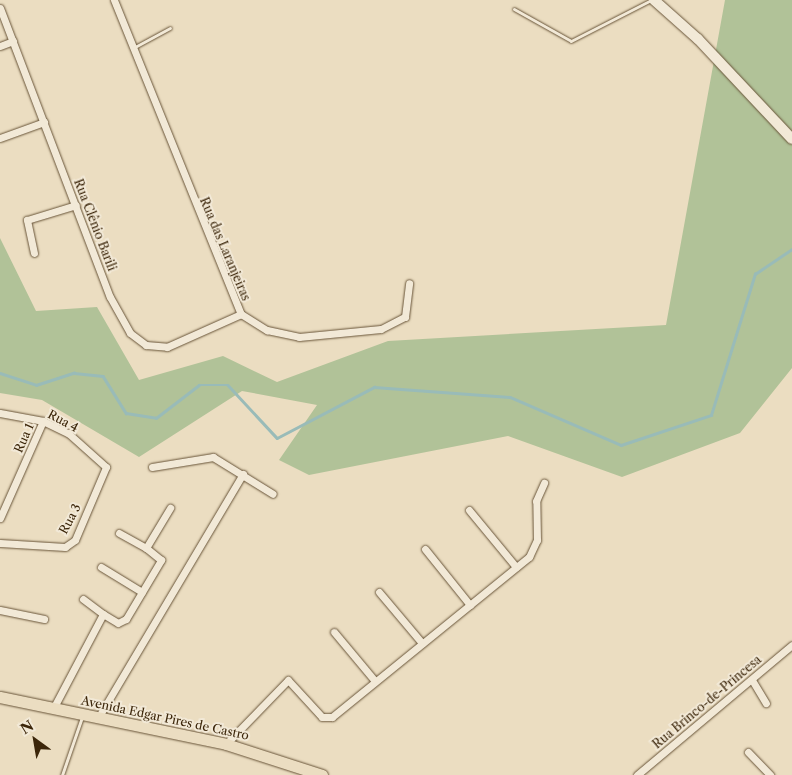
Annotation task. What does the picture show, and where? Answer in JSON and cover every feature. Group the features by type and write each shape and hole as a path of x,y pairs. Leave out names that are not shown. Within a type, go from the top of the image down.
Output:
{"main road":[{"name":"Avenida Edgar Pires de Castro","path":"0,697 226,744 322,775"}],"street":[{"name":"Rua das Laranjeiras","path":"114,0 241,314 267,330 300,337 381,329 405,317 409,284"},
{"path":"652,0 698,39 792,139"},
{"name":"Rua Clênio Barili","path":"0,8 110,297 137,340 167,348 241,314"},
{"path":"0,46 13,41"},
{"path":"0,138 44,122"},
{"path":"34,253 26,220 76,205"},
{"name":"Rua 4","path":"0,413 44,421 68,433 106,467"},
{"name":"Rua 1","path":"0,518 44,421"},
{"path":"152,467 203,455 243,474 273,494"},
{"name":"Rua 3","path":"0,543 65,547 75,540 106,467"},
{"path":"98,718 243,474"},
{"path":"226,744 284,681 292,682 327,718 516,567 534,549 536,501 544,482"},
{"path":"146,548 170,508"},
{"path":"468,510 516,567"},
{"path":"83,599 102,614 122,622 161,560 146,548 119,533"},
{"path":"425,549 470,604"},
{"path":"101,567 142,592"},
{"path":"379,592 422,644"},
{"path":"0,610 44,619"},
{"path":"54,707 102,614"},
{"path":"334,632 375,681"},
{"name":"Rua Brinco-de-Princesa","path":"637,775 792,646"},
{"path":"752,680 766,703"},
{"path":"748,752 770,775"}],"lane":[{"path":"514,9 571,41 652,0"},
{"path":"133,48 170,28"},
{"path":"62,775 83,714"}],"green space":[{"path":"725,0 792,0 792,368 740,433 622,477 508,436 309,475 279,460 317,405 242,391 139,457 42,400 0,393 0,238 36,311 97,307 139,380 223,356 277,382 388,341 666,325"}],"waterway":[{"path":"0,373 36,385 74,373 103,376 126,413 156,418 199,385 228,385 277,438 374,387 510,397 621,445 711,415 755,274 792,249"}]}
